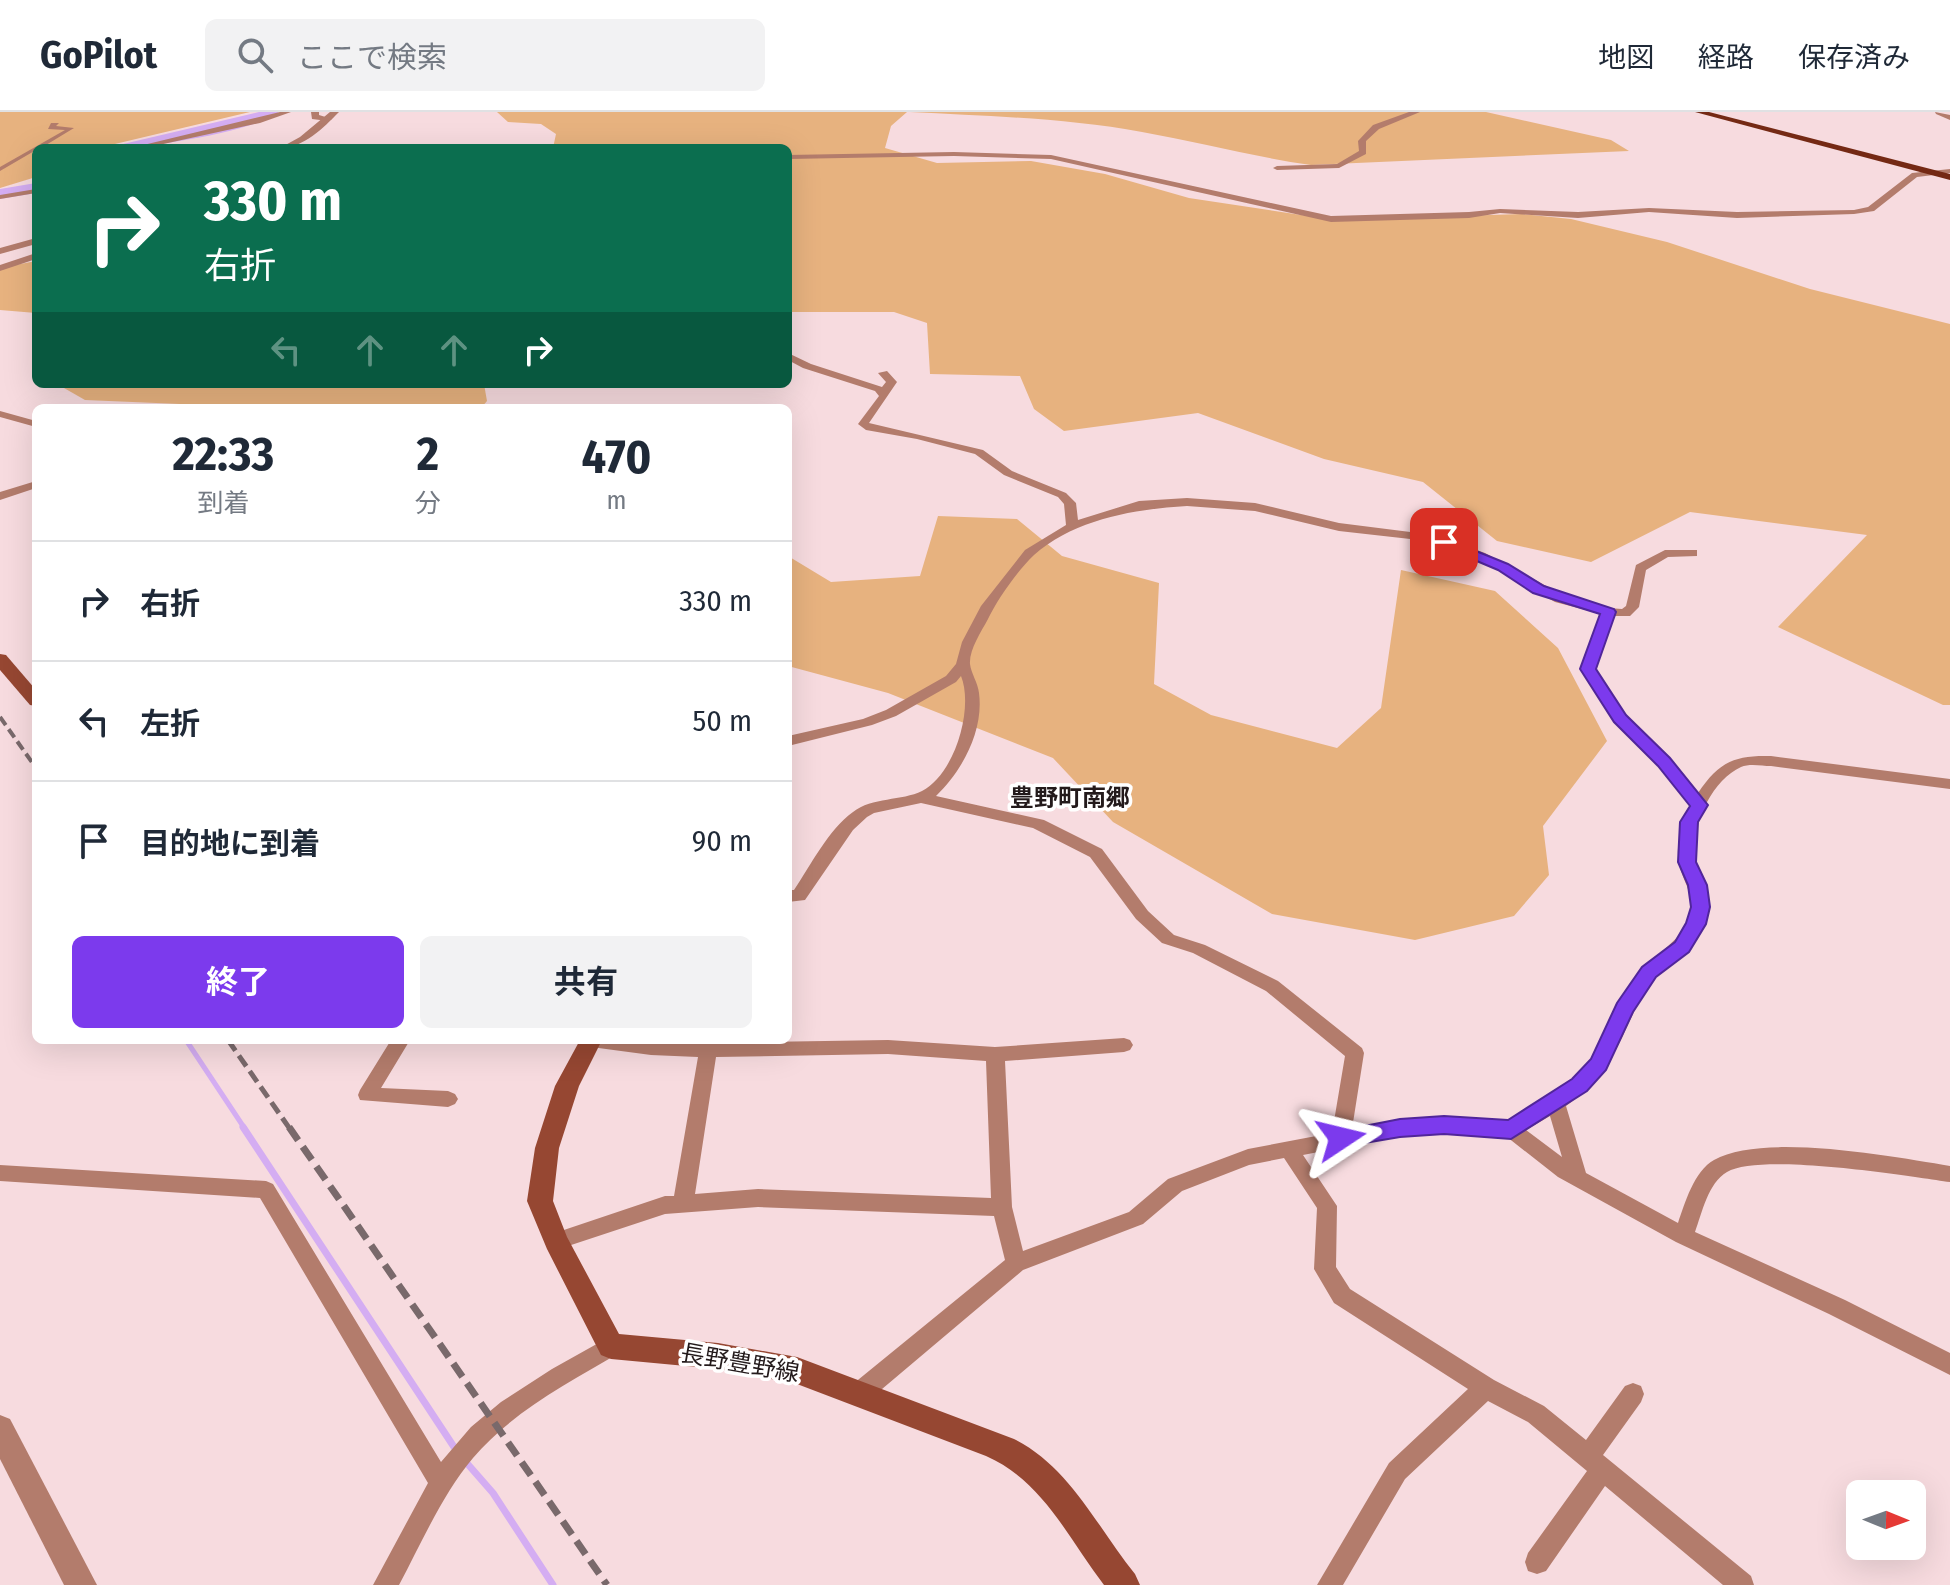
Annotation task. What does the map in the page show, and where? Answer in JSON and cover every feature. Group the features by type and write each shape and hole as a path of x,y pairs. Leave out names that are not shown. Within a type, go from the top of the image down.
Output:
{"main road":[{"path":"1699,112 1950,177"},
{"path":"0,659 32,696"},
{"path":"589,1044 567,1086 543,1171 540,1201 556,1241 611,1346"},
{"name":"長野豊野線","path":"611,1346 658,1349 789,1369 861,1392 982,1440 1026,1462 1046,1483 1124,1585"}],"street":[{"path":"154,144 260,121 287,112"},
{"path":"315,112 315,117 332,115"},
{"path":"1277,168 1339,166 1363,152 1362,141 1376,127 1416,112"},
{"path":"1939,112 1950,118"},
{"path":"291,144 332,115"},
{"path":"53,124 57,124 50,128 71,128"},
{"path":"43,144 81,124"},
{"path":"0,171 32,151"},
{"path":"792,157 954,154 1051,157 1331,219 1512,211 1578,215 1649,210 1737,215 1854,212 1871,209 1881,197 1908,185 1915,175 1950,171"},
{"path":"0,171 12,174"},
{"path":"0,197 32,192"},
{"path":"0,251 32,242"},
{"path":"0,268 32,257"},
{"path":"792,358 807,366 879,389 884,396 863,424 979,452 1008,473 1062,495 1070,503 1072,526"},
{"path":"882,393 892,382 883,373"},
{"path":"0,414 32,423"},
{"path":"0,496 32,485"},
{"path":"792,740 833,733 891,713 951,679 963,665 969,642 988,606 1013,569 1029,553 1072,526 1139,505 1160,503 1279,510 1314,522 1415,535 1461,547 1503,567 1538,590 1608,612 1625,613 1632,607 1640,568 1656,556 1669,550 1693,553"},
{"path":"1608,612 1588,669 1620,719 1664,762 1699,805"},
{"path":"792,896 799,896 859,813 930,793 963,750 972,719 972,688 963,665"},
{"path":"1511,1129 1579,1085 1599,1064 1624,1008 1649,972 1682,947 1696,924 1700,907 1698,885 1687,862 1689,822 1722,774 1746,761 1771,761 1950,784"},
{"path":"918,797 1038,824 1096,853 1142,915 1168,939 1199,949 1272,986 1317,1021 1355,1053 1341,1138"},
{"path":"399,1044 367,1095 448,1099"},
{"path":"621,1044 708,1050 888,1047 995,1054 1124,1045"},
{"path":"683,1204 708,1050"},
{"path":"995,1054 1002,1207 1016,1263"},
{"path":"1555,1102 1578,1178"},
{"path":"861,1392 1016,1263 1136,1218 1175,1185 1248,1157 1400,1128 1444,1125 1511,1129 1578,1178 1683,1236 1755,1272 1837,1307 1950,1364"},
{"path":"1288,1149 1327,1206 1325,1269 1342,1296 1486,1388 1536,1414 1742,1585"},
{"path":"1683,1236 1709,1177 1719,1166 1737,1157 1850,1160 1950,1174"},
{"path":"0,1173 266,1190 444,1481"},
{"path":"556,1241 665,1205 758,1198 1002,1207"},
{"path":"385,1585 444,1481 478,1435 545,1386 611,1346"},
{"path":"1329,1585 1397,1471 1486,1388"},
{"path":"1537,1562 1633,1394"},
{"path":"0,1429 81,1585"}],"shaded area":[{"path":"0,112 250,112 115,144 32,144 32,178 0,188"},
{"path":"497,112 907,112 891,126 885,148 937,163 1031,161 1105,174 1189,198 1301,215 1359,219 1522,214 1571,219 1667,242 1810,289 1950,324 1950,705 1943,705 1778,627 1867,535 1690,512 1591,562 1497,541 1423,482 1324,459 1198,413 1064,431 1034,409 1020,376 930,374 927,323 894,312 792,312 792,144 554,144 556,134 541,124 508,122"},
{"path":"910,112 1486,112 1611,140 1629,151 1311,165 1113,127 1026,118"},
{"path":"32,262 32,313 0,310 0,268"},
{"path":"64,388 485,388 487,401 484,404 180,404 85,400"},
{"path":"938,516 1017,519 1062,556 1159,583 1154,684 1211,715 1337,748 1381,708 1401,570 1495,591 1558,648 1607,741 1543,826 1549,875 1514,916 1415,940 1272,914 1113,822 1053,758 888,693 792,667 792,558 831,582 920,576"}],"waterway":[{"path":"142,144 247,121 272,112"},
{"path":"0,194 32,189"},
{"path":"189,1044 245,1129"},
{"path":"243,1127 456,1450"},
{"path":"465,1461 493,1493 553,1585"}],"railway":[{"path":"0,717 32,762"},
{"path":"231,1044 290,1129"},
{"path":"289,1127 607,1585"}],"district":[{"name":"豊野町南郷","path":"1070,798"}],"route":[{"path":"1341,1138 1400,1128 1444,1125 1511,1129 1555,1102 1579,1085 1599,1064 1624,1008 1649,972 1682,947 1696,924 1700,907 1698,885 1687,862 1689,822 1699,805 1664,762 1620,719 1588,669 1608,612 1538,590 1503,567 1444,542"}]}
